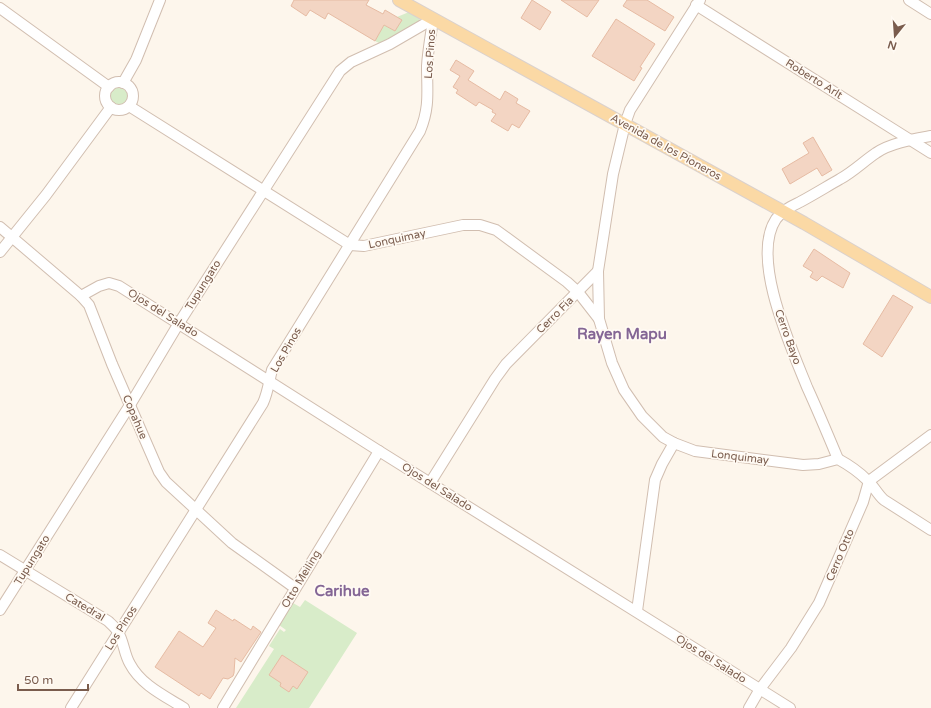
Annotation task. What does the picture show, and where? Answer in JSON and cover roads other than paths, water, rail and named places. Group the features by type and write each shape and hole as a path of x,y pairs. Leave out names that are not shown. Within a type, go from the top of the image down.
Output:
{"main road":[{"name":"Avenida de los Pioneros","path":"398,0 782,211 931,297"}],"street":[{"path":"123,83 136,60 160,0"},
{"path":"909,0 931,14"},
{"path":"598,271 613,174 625,124 630,110 698,3"},
{"name":"Roberto Arlt","path":"698,3 931,152"},
{"path":"0,8 109,87"},
{"name":"Tupungato","path":"0,610 130,405 179,323 340,71 351,62 390,44 432,19"},
{"name":"Los Pinos","path":"72,708 118,632 263,403 268,393 272,370 420,131 428,107 427,65 432,19"},
{"path":"115,83 123,83 129,86 132,92 132,102 129,106 118,109 111,107 106,100 109,87 115,83"},
{"path":"129,106 350,245"},
{"path":"0,252 46,196 111,107"},
{"path":"782,211 846,176 877,152 911,140 931,136"},
{"name":"Cerro Bayo","path":"782,211 776,220 768,240 768,254 774,300 788,341 838,459"},
{"name":"Lonquimay","path":"350,245 364,246 463,225 480,225 496,230 567,282 578,292 599,319"},
{"name":"Copahue","path":"0,227 81,296 89,305 112,364 159,472 166,482 232,543 295,588"},
{"name":"Lonquimay","path":"598,271 599,319 612,363 624,390 642,416 662,437 695,451 803,465 820,464 838,459"},
{"name":"Cerro Fia","path":"430,483 506,364 598,271"},
{"name":"Ojos del Salado","path":"81,296 99,286 109,283 119,286 379,451 790,708"},
{"path":"869,481 931,435"},
{"path":"637,611 655,480 674,443"},
{"name":"Otto Meiling","path":"223,708 379,451"},
{"path":"838,459 855,469 869,481 878,495 884,500 931,530"},
{"name":"Cerro Otto","path":"749,708 760,689 791,648 820,603 863,502 869,481"},
{"name":"Catedral","path":"0,555 108,621 118,632"},
{"path":"118,632 124,653 130,665 140,678 152,688 184,708"}],"district":[{"name":"Rayen Mapu","path":"622,334"},
{"name":"Carihue","path":"342,591"}]}
